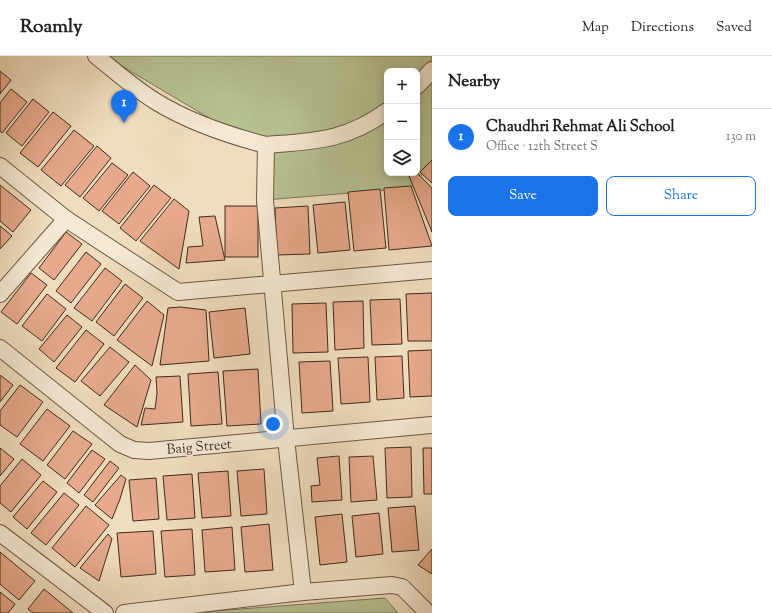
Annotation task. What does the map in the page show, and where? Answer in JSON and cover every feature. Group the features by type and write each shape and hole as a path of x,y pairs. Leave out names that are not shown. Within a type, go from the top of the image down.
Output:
{"street":[{"path":"96,56 154,100 173,110 210,129 266,145 320,141 346,134 367,125 384,113"},
{"path":"420,83 432,70"},
{"path":"266,145 265,200 286,438 303,592"},
{"path":"0,166 66,219 178,292 432,270"},
{"path":"0,294 66,219"},
{"name":"Baig Street","path":"0,348 120,444 134,450 149,451 432,425"},
{"path":"0,533 105,613"},
{"path":"124,613 303,592 392,585 402,587 428,613"}],"green space":[{"path":"105,56 432,56 432,163 411,188 265,200 266,152"},
{"path":"385,598 398,613 188,613"}],"building":[{"path":"0,71 11,80 0,94"},
{"path":"11,89 27,102 2,133 0,131 0,103"},
{"path":"33,99 49,112 22,146 6,133"},
{"path":"53,112 71,126 38,167 20,153"},
{"path":"74,130 94,146 61,186 41,170"},
{"path":"97,146 111,158 80,197 65,185"},
{"path":"432,160 432,183 420,172"},
{"path":"112,163 128,175 99,211 83,198"},
{"path":"133,172 150,186 119,224 102,211"},
{"path":"409,176 420,176 432,188 432,232"},
{"path":"0,185 31,210 13,232 0,221"},
{"path":"154,185 171,198 136,241 120,228"},
{"path":"411,186 432,246 389,250 384,188"},
{"path":"380,189 386,248 354,251 348,192"},
{"path":"174,199 189,211 179,269 140,241"},
{"path":"345,202 350,250 318,253 313,205"},
{"path":"225,206 258,206 258,257 225,257"},
{"path":"308,206 310,254 277,255 275,208"},
{"path":"215,216 225,260 186,263 188,247 203,246 199,217"},
{"path":"0,226 12,236 0,249"},
{"path":"66,232 82,244 54,280 39,268"},
{"path":"86,252 101,264 71,303 56,291"},
{"path":"105,268 122,281 92,321 74,308"},
{"path":"31,273 47,285 17,324 1,312"},
{"path":"125,284 143,298 114,336 96,322"},
{"path":"432,293 432,341 408,341 406,294"},
{"path":"47,294 66,309 42,341 22,326"},
{"path":"400,299 402,344 372,345 370,300"},
{"path":"147,301 164,315 152,366 117,340"},
{"path":"363,301 364,348 335,350 333,302"},
{"path":"326,303 328,352 293,353 292,304"},
{"path":"180,307 206,310 209,361 160,365 168,308"},
{"path":"245,308 250,354 214,358 209,312"},
{"path":"67,315 82,327 54,362 39,349"},
{"path":"86,330 104,344 75,382 56,368"},
{"path":"110,347 129,362 100,396 81,381"},
{"path":"432,350 432,396 410,397 408,351"},
{"path":"402,356 404,398 377,400 375,357"},
{"path":"368,357 370,402 341,404 338,358"},
{"path":"330,361 333,411 302,413 299,362"},
{"path":"135,365 151,380 137,427 104,405"},
{"path":"258,369 261,424 227,426 223,371"},
{"path":"218,372 222,424 191,426 188,374"},
{"path":"0,375 13,385 0,402"},
{"path":"180,376 183,422 141,425 145,408 155,409 157,393 156,377"},
{"path":"20,385 43,402 17,437 0,425 0,411"},
{"path":"47,409 70,426 43,461 20,444"},
{"path":"73,431 92,444 65,479 47,465"},
{"path":"411,447 412,497 387,498 385,448"},
{"path":"0,448 14,459 0,476"},
{"path":"423,448 432,448 432,494 424,494"},
{"path":"92,450 105,459 79,493 67,483"},
{"path":"339,456 342,500 312,502 311,486 320,485 317,458"},
{"path":"373,456 377,500 351,502 349,457"},
{"path":"22,459 41,475 11,512 0,503 0,486"},
{"path":"110,461 119,468 93,502 84,495"},
{"path":"264,469 267,514 241,516 237,471"},
{"path":"228,471 231,516 202,518 198,473"},
{"path":"192,474 195,518 167,520 163,476"},
{"path":"121,475 126,479 112,519 95,505"},
{"path":"156,478 159,519 133,521 129,480"},
{"path":"43,481 57,492 27,529 13,517"},
{"path":"64,493 79,505 46,545 31,533"},
{"path":"86,506 109,525 75,567 52,548"},
{"path":"415,506 419,550 392,552 388,508"},
{"path":"379,513 383,554 356,557 352,516"},
{"path":"342,514 347,562 320,565 315,517"},
{"path":"269,524 273,570 245,572 241,527"},
{"path":"232,527 235,570 205,572 202,530"},
{"path":"192,529 195,575 165,577 161,531"},
{"path":"153,531 156,574 121,577 117,533"},
{"path":"108,534 112,539 99,581 80,568"},
{"path":"432,549 432,574 418,565"},
{"path":"0,552 35,581 19,600 0,584"},
{"path":"44,589 73,613 33,613 28,609"},
{"path":"0,592 15,604 8,613 0,613"}],"place":[{"name":"Chaudhri Rehmat Ali School","path":"124,123"}]}
